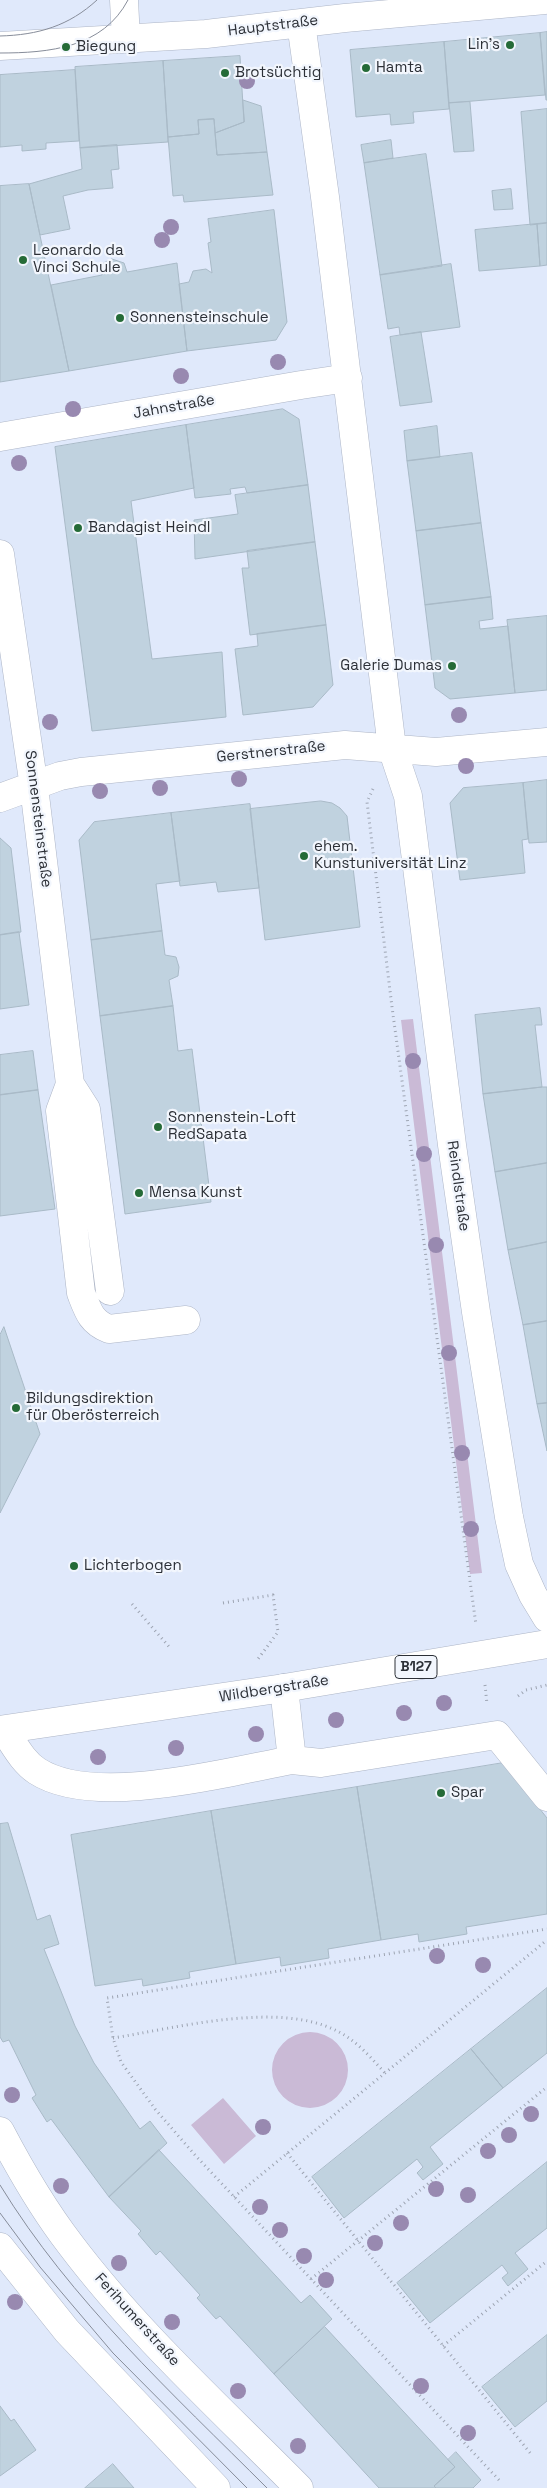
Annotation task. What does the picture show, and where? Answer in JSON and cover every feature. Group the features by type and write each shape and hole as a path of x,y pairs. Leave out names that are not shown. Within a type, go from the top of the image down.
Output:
{"street":[{"path":"124,0 126,39"},
{"name":"Hauptstraße","path":"0,46 206,34 545,0"},
{"name":"Reindlstraße","path":"301,23 318,139 348,378 392,748 408,796 462,1214 509,1517 519,1564 533,1595 547,1618"},
{"name":"Jahnstraße","path":"0,437 301,384 348,378"},
{"name":"Sonnensteinstraße","path":"0,554 34,787 70,1084"},
{"name":"Gerstnerstraße","path":"0,798 60,776 81,772 345,745 436,752 547,742"},
{"path":"70,1084 86,1109 110,1291"},
{"path":"70,1084 60,1111 82,1293 90,1316 98,1324 109,1328 186,1320"},
{"name":"Wildbergstraße","path":"2,1730 284,1688 547,1644"},
{"path":"284,1688 292,1760"},
{"path":"2,1730 24,1759 38,1771 58,1780 97,1787 136,1788 292,1760 321,1763 497,1735 547,1797"},
{"name":"Ferihumerstraße","path":"0,2131 25,2178 70,2245 141,2328 299,2488"},
{"path":"0,2247 73,2338 216,2488"}],"path":[{"path":"392,748 367,802 393,1017 472,1600"},
{"path":"222,1602 273,1595 278,1632"},
{"path":"132,1604 171,1649"},
{"path":"518,1696 526,1690 547,1685"},
{"path":"499,2480 234,2197 155,2109 121,2062 113,2038 107,1998 547,1929"},
{"path":"234,2197 547,1940"},
{"path":"113,2038 245,2018 285,2018 316,2022 340,2032 365,2051 385,2073"},
{"path":"311,2279 547,2087"},
{"path":"287,2153 531,2454"},
{"path":"443,2346 547,2261"}],"shaded area":[{"path":"413,1019 482,1573 470,1574 401,1020"},
{"path":"318,2032 331,2038 342,2049 348,2062 346,2085 331,2102 318,2108 302,2108 289,2102 274,2085 272,2062 278,2049 295,2034"},
{"path":"223,2098 256,2136 224,2164 191,2125"}],"building":[{"path":"547,32 547,100 546,100 540,33"},
{"path":"540,33 545,95 449,103 444,42"},
{"path":"444,42 449,109 413,112 414,123 391,125 390,114 356,117 350,50"},
{"path":"240,56 244,122 215,133 214,119 198,120 199,134 168,137 163,61"},
{"path":"163,61 168,142 80,148 75,67"},
{"path":"75,70 79,141 46,143 46,149 22,151 22,145 0,147 0,75"},
{"path":"243,100 261,106 267,152 217,155 215,133 244,122"},
{"path":"470,102 474,151 454,152 449,103"},
{"path":"547,109 547,223 530,225 521,112"},
{"path":"214,119 217,155 267,152 273,195 184,202 183,195 173,196 168,137 199,134 198,120"},
{"path":"391,140 393,158 364,163 361,145"},
{"path":"117,145 119,169 111,170 113,188 88,190 63,196 70,229 40,235 29,184 82,169 80,148"},
{"path":"426,154 442,266 380,275 364,163"},
{"name":"Leonardo da Vinci Schule","path":"29,184 69,371 0,382 0,186"},
{"path":"511,189 513,209 494,210 492,191"},
{"path":"274,210 287,322 276,340 187,351 179,284 189,282 193,271 206,269 212,273 208,243 211,242 208,219"},
{"path":"547,223 547,265 540,266 537,224"},
{"path":"537,224 540,266 479,271 475,230"},
{"name":"Sonnensteinschule","path":"112,259 124,263 127,272 177,263 187,351 69,371 51,285 102,275 104,263"},
{"path":"451,264 460,327 400,335 399,327 388,329 380,275"},
{"path":"421,332 432,402 400,406 390,337"},
{"path":"283,409 299,419 308,485 247,493 245,487 230,489 231,494 195,498 186,425"},
{"path":"186,425 194,488 131,501 152,659 222,652 226,717 92,731 55,447"},
{"path":"437,426 440,457 407,461 404,431"},
{"path":"472,453 481,523 416,531 407,461"},
{"path":"308,485 315,542 195,559 194,520 238,514 235,495"},
{"path":"481,523 491,597 425,605 416,531"},
{"path":"315,542 326,625 250,635 242,568 249,568 247,551"},
{"name":"Galerie Dumas","path":"491,597 493,619 479,621 480,629 508,626 515,693 450,699 435,688 425,605"},
{"path":"547,616 547,690 515,693 507,620"},
{"path":"326,625 333,685 313,707 243,715 235,649 258,646 257,634"},
{"path":"547,780 547,842 529,843 523,783"},
{"path":"523,783 528,839 522,840 525,873 460,880 450,803 463,788"},
{"name":"ehem. Kunstuniversität Linz","path":"321,801 332,803 347,816 360,927 265,940 250,809"},
{"path":"250,804 259,888 218,892 216,882 180,886 171,813"},
{"path":"171,813 180,881 156,884 162,931 91,940 79,840 94,822"},
{"path":"0,838 11,848 21,932 0,935"},
{"path":"162,931 165,955 176,957 179,967 178,976 169,980 173,1006 100,1016 91,940"},
{"path":"19,932 29,1005 0,1009 0,935"},
{"name":"Sonnenstein-Loft RedSapata","path":"173,1006 178,1051 192,1049 211,1202 125,1214 100,1016"},
{"path":"540,1008 542,1025 535,1025 542,1087 483,1094 475,1015"},
{"path":"33,1051 38,1090 0,1095 0,1055"},
{"path":"547,1087 547,1163 495,1172 483,1094"},
{"path":"38,1090 55,1209 0,1216 0,1095"},
{"path":"547,1163 547,1242 508,1250 495,1172"},
{"path":"547,1242 547,1321 523,1325 508,1250"},
{"path":"547,1321 547,1403 537,1404 523,1325"},
{"name":"Bildungsdirektion für Oberösterreich","path":"4,1327 40,1434 0,1513 0,1335"},
{"path":"547,1403 547,1451 537,1404"},
{"path":"503,1763 547,1818 547,1914 466,1927 467,1934 419,1942 418,1934 381,1940 357,1787"},
{"path":"357,1787 381,1940 328,1949 329,1958 281,1966 280,1957 236,1964 211,1811"},
{"path":"211,1811 236,1964 189,1972 190,1978 143,1986 142,1979 95,1986 71,1835"},
{"path":"8,1823 37,1920 50,1915 59,1944 44,1949 75,2026 94,2063 140,2129 150,2121 167,2143 109,2197 51,2119 47,2122 32,2098 36,2095 9,2040 3,2042 0,2037 0,1824"},
{"path":"547,1988 547,2053 503,2088 471,2049"},
{"path":"471,2049 503,2088 430,2147 443,2164 423,2180 417,2173 423,2167 417,2159 344,2218 312,2177"},
{"path":"159,2150 301,2303 310,2295 332,2319 274,2374 220,2316 216,2319 197,2298 200,2295 160,2251 156,2255 138,2234 141,2231 109,2197"},
{"path":"547,2162 547,2228 515,2253 528,2269 508,2286 502,2278 508,2273 502,2265 430,2323 397,2283"},
{"path":"325,2327 455,2467 434,2486 436,2488 379,2488 274,2374"},
{"path":"547,2335 547,2401 515,2427 482,2387"},
{"path":"0,2406 11,2421 14,2419 36,2450 0,2476"},
{"path":"456,2452 481,2480 473,2488 436,2488 434,2486 455,2467 448,2460"},
{"path":"113,2464 134,2488 85,2488"}],"tram line":[{"path":"0,36 27,34 64,23 97,0"},
{"path":"0,53 55,49 89,38 104,29 117,16 128,0"},
{"path":"0,2185 58,2268 91,2307 159,2381 267,2488"},
{"path":"0,2213 40,2267 113,2353 247,2488"}],"place":[{"name":"Lin's","path":"510,45"},
{"name":"Biegung","path":"66,47"},
{"name":"Hamta","path":"366,68"},
{"name":"Brotsüchtig","path":"225,73"},
{"name":"Leonardo da Vinci Schule","path":"23,260"},
{"name":"Sonnensteinschule","path":"120,318"},
{"name":"Bandagist Heindl","path":"78,528"},
{"name":"Galerie Dumas","path":"452,666"},
{"name":"ehem. Kunstuniversität Linz","path":"304,856"},
{"name":"Sonnenstein-Loft RedSapata","path":"158,1127"},
{"name":"Mensa Kunst","path":"139,1193"},
{"name":"Bildungsdirektion für Oberösterreich","path":"16,1408"},
{"name":"Lichterbogen","path":"74,1566"},
{"name":"Spar","path":"441,1793"}]}
